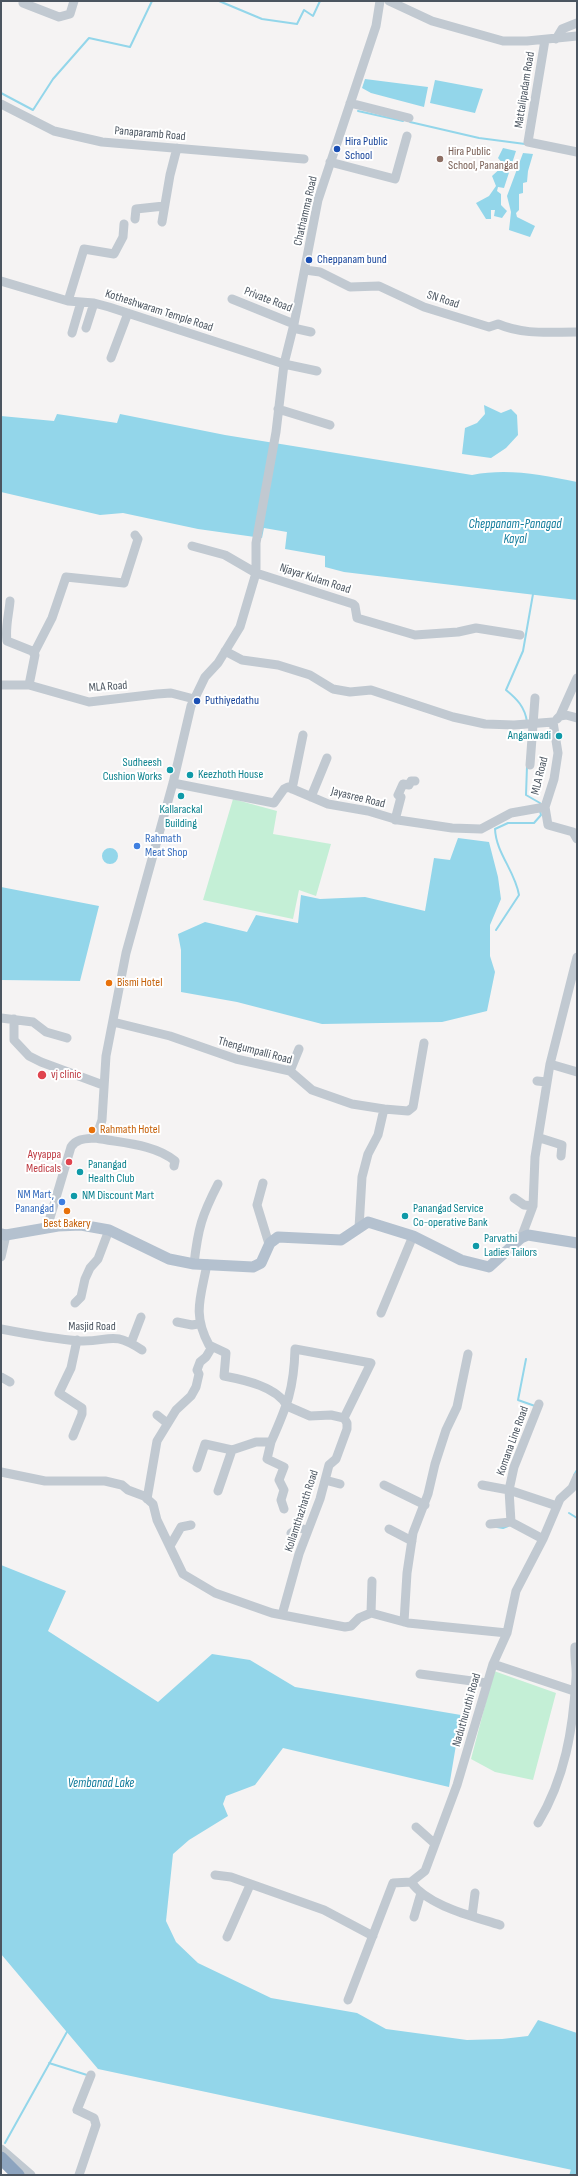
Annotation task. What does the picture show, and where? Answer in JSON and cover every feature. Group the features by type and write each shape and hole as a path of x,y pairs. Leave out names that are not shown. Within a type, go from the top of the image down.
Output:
{"highway":[{"path":"1,2158 18,2175"},
{"path":"1,2170 6,2175"}],"main road":[{"path":"4,1235 58,1226 81,1225 109,1230 169,1259 194,1264 253,1267 261,1263 269,1244 278,1237 341,1240 368,1222 413,1236 461,1260 489,1267 521,1238 528,1235 577,1243"}],"street":[{"path":"23,3 42,5 60,17 70,14 74,1"},
{"name":"Chathamma Road","path":"96,1138 102,1120 106,1056 126,952 173,783 194,699 205,676 218,663 240,627 256,572 256,543 276,432 284,364 294,326 318,200 376,26 380,1"},
{"path":"389,1 432,21 503,41 545,40 577,36"},
{"path":"556,39 562,29 577,23"},
{"name":"Mattalipadam Road","path":"545,40 528,142 577,152"},
{"path":"350,103 409,118"},
{"name":"Panaparamb Road","path":"1,104 54,131 102,142 304,159"},
{"path":"330,162 395,179 398,174 407,136"},
{"path":"162,222 164,206 178,148"},
{"path":"136,219 136,208 164,206"},
{"path":"68,301 84,249 114,254 123,237 124,224"},
{"name":"SN Road","path":"305,270 320,272 350,287 379,286 424,307 489,327 506,323 527,333 572,332"},
{"name":"Kotheshwaram Temple Road","path":"1,281 68,301 94,303 284,364 317,372"},
{"name":"Private Road","path":"232,300 311,332"},
{"path":"72,333 81,302"},
{"path":"86,328 94,303"},
{"path":"111,358 128,314"},
{"path":"278,408 330,425"},
{"path":"29,685 34,653 52,618 66,577 124,583 138,539 135,535"},
{"path":"192,546 225,555 256,572"},
{"name":"Njayar Kulam Road","path":"256,572 353,604 355,606 357,618 409,634 415,635 458,632 476,628 520,635"},
{"path":"10,600 9,616 5,630 6,641 34,653"},
{"path":"225,651 242,660 278,666 310,676 333,689 350,692 371,690 453,717 485,724 529,723 556,719 566,715 577,718"},
{"path":"556,719 577,678"},
{"name":"MLA Road","path":"1,685 29,685 90,702 170,693 194,699"},
{"path":"530,765 529,723 535,698"},
{"name":"MLA Road","path":"556,719 558,753 554,779 542,808 548,825 573,832 577,839"},
{"path":"173,783 274,803 284,789 288,787 292,789 303,735"},
{"path":"311,797 327,758"},
{"path":"395,820 401,796 398,795 402,784 409,785 411,781 415,781"},
{"name":"Jayasree Road","path":"292,789 328,804 368,811 395,820 452,828 481,829 512,812 542,808"},
{"path":"521,1238 533,1206 536,1157 550,1064 577,958"},
{"path":"567,993 577,992"},
{"path":"1,1018 33,1022 46,1032 67,1038"},
{"path":"14,1019 14,1040 29,1056 41,1062 103,1085"},
{"name":"Thengumpalli Road","path":"113,1022 170,1036 236,1059 290,1071 312,1090 352,1104 408,1111 413,1107 424,1043"},
{"path":"290,1071 299,1048"},
{"path":"550,1064 577,1072"},
{"path":"537,1081 548,1082"},
{"path":"359,1228 362,1177 368,1154 380,1131 384,1109"},
{"path":"47,1228 71,1147 75,1142 83,1139 96,1138 155,1150 170,1156 175,1161 174,1166"},
{"path":"540,1138 562,1145 561,1156"},
{"path":"263,1183 257,1205 269,1244"},
{"path":"194,1264 197,1233 201,1220 218,1184"},
{"path":"514,1198 524,1205 533,1206"},
{"path":"75,1303 81,1297 85,1279 90,1268 98,1259 109,1230"},
{"path":"1,1257 4,1235"},
{"path":"381,1312 413,1236"},
{"path":"207,1264 198,1312 198,1324 209,1345 226,1353 224,1376 261,1387 283,1399 287,1406 310,1416 331,1415 344,1418 371,1363 295,1349 294,1378 287,1406 271,1442 267,1459 284,1467 280,1480 284,1490 281,1500 284,1509"},
{"name":"Masjid Road","path":"1,1329 77,1340 110,1337 121,1338 132,1343 141,1317"},
{"path":"177,1322 192,1325 198,1324"},
{"path":"74,1436 82,1414 82,1408 59,1393 71,1368 77,1340"},
{"path":"132,1343 142,1350"},
{"path":"147,1499 157,1441 176,1410 191,1396 196,1387 200,1362 206,1357 212,1347"},
{"path":"404,1622 407,1573 412,1541 446,1430 457,1407 468,1354"},
{"path":"1,1377 10,1382"},
{"name":"Komana Line Road","path":"511,1522 509,1490 514,1467 539,1404"},
{"path":"157,1415 167,1423"},
{"name":"Kollamthazhath Road","path":"282,1615 307,1530 329,1465 336,1459 347,1429 347,1423 344,1418"},
{"path":"197,1468 205,1444 232,1450 256,1442 271,1442"},
{"path":"218,1491 232,1450"},
{"path":"1,1472 45,1481 105,1481 122,1485 153,1504 156,1520 183,1574 199,1585 215,1593 282,1615 345,1627 351,1626 360,1618 371,1613 404,1622 507,1633"},
{"name":"Naduthuruthi Road","path":"411,1882 425,1871 434,1843 457,1785 493,1664 507,1633 516,1591 543,1539 560,1499 572,1488 577,1477"},
{"path":"325,1480 340,1484"},
{"path":"482,1485 509,1490 557,1506"},
{"path":"384,1486 424,1505"},
{"path":"490,1524 511,1522 543,1539"},
{"path":"170,1546 181,1527 191,1524"},
{"path":"291,1533 299,1528 307,1530"},
{"path":"389,1529 412,1541"},
{"path":"371,1613 372,1581"},
{"path":"538,1823 549,1804 567,1754 571,1736 576,1691 575,1648"},
{"path":"493,1664 576,1691"},
{"path":"420,1674 487,1683"},
{"path":"416,1827 434,1843"},
{"path":"215,1875 231,1878 324,1910 373,1936"},
{"path":"348,2000 392,1883 411,1882 421,1893 462,1914 500,1925"},
{"path":"227,1937 250,1885"},
{"path":"414,1917 421,1893"},
{"path":"472,1916 475,1893"},
{"path":"79,2175 96,2125 94,2118 77,2110 91,2075"},
{"path":"1,2149 31,2175"}],"green space":[{"path":"233,799 277,811 273,834 331,844 316,896 299,890 293,919 203,900"},
{"path":"494,1671 556,1693 533,1780 495,1772 471,1759"}],"water":[{"path":"365,79 428,87 424,107 371,93 362,88"},
{"path":"435,80 483,89 475,113 430,103"},
{"path":"503,148 516,151 504,188 498,187 497,191 501,194 501,205 507,211 502,218 494,216 495,210 491,210 491,219 486,219 476,203 489,196 496,186 492,176 504,165 498,158"},
{"path":"523,153 533,154 528,171 527,182 523,183 523,193 519,194 519,210 516,213 517,217 535,226 530,237 509,230 511,212 507,196"},
{"path":"484,405 501,413 511,409 517,415 518,435 506,448 491,458 462,454 465,428 477,423 485,414"},
{"name":"Cheppanam-Panagad Kayal","path":"57,414 117,423 120,414 225,435 472,475 512,472 577,482 577,600 344,572 325,567 325,556 285,549 287,532 264,528 262,538 198,529 123,513 100,515 1,492 1,416 54,421"},
{"path":"458,838 489,842 498,877 501,899 490,925 490,956 495,972 487,1011 442,1022 322,1024 237,1002 181,992 181,950 178,934 205,922 247,932 256,915 298,923 301,895 320,899 365,897 425,911 434,858 450,860"},
{"path":"110,848 117,853 118,856 113,863 110,864 103,859 102,856 107,849"},
{"path":"1,887 99,906 80,981 1,980"},
{"name":"Vembanad Lake","path":"1,1565 66,1591 48,1631 158,1702 212,1654 250,1660 295,1687 461,1715 449,1787 283,1748 255,1785 226,1796 223,1804 228,1816 189,1840 173,1854 166,1921 176,1942 198,1963 271,1998 357,2013 386,2029 467,2040 502,2039 528,2036 538,2020 577,2033 577,2171 98,2069 1,1954"}],"waterway":[{"path":"1,93 33,110 53,79 89,38 130,47 152,1"},
{"path":"219,1 262,19 297,24 304,10 313,16 320,1"},
{"path":"358,111 403,121"},
{"path":"410,122 479,138 525,144"},
{"path":"527,722 520,704 506,690 523,651 533,594"},
{"path":"527,766 526,795 540,803 540,805"},
{"path":"496,930 519,895 514,878 496,838 495,829 508,823 534,823 541,815 540,811"},
{"path":"526,1359 518,1400 535,1406"},
{"path":"574,1475 577,1470"},
{"path":"569,1513 577,1518"},
{"path":"497,1527 503,1528 508,1526"},
{"path":"5,2143 68,2030"},
{"path":"49,2063 87,2075"},
{"path":"573,2175 577,2160"}],"place":[{"name":"Hira Public School","path":"337,149"},
{"name":"Hira Public School, Panangad","path":"440,159"},
{"name":"Cheppanam bund","path":"309,260"},
{"name":"Puthiyedathu","path":"197,701"},
{"name":"Anganwadi","path":"559,736"},
{"name":"Sudheesh Cushion Works","path":"170,770"},
{"name":"Keezhoth House","path":"190,775"},
{"name":"Kallarackal Building","path":"181,796"},
{"name":"Rahmath Meat Shop","path":"137,846"},
{"name":"Bismi Hotel","path":"109,983"},
{"name":"vj clinic","path":"42,1075"},
{"name":"Rahmath Hotel","path":"92,1130"},
{"name":"Ayyappa Medicals","path":"69,1162"},
{"name":"Panangad Health Club","path":"80,1172"},
{"name":"NM Discount Mart","path":"74,1196"},
{"name":"NM Mart, Panangad","path":"62,1202"},
{"name":"Best Bakery","path":"67,1211"},
{"name":"Panangad Service Co-operative Bank","path":"405,1216"},
{"name":"Parvathi Ladies Tailors","path":"476,1246"}]}
